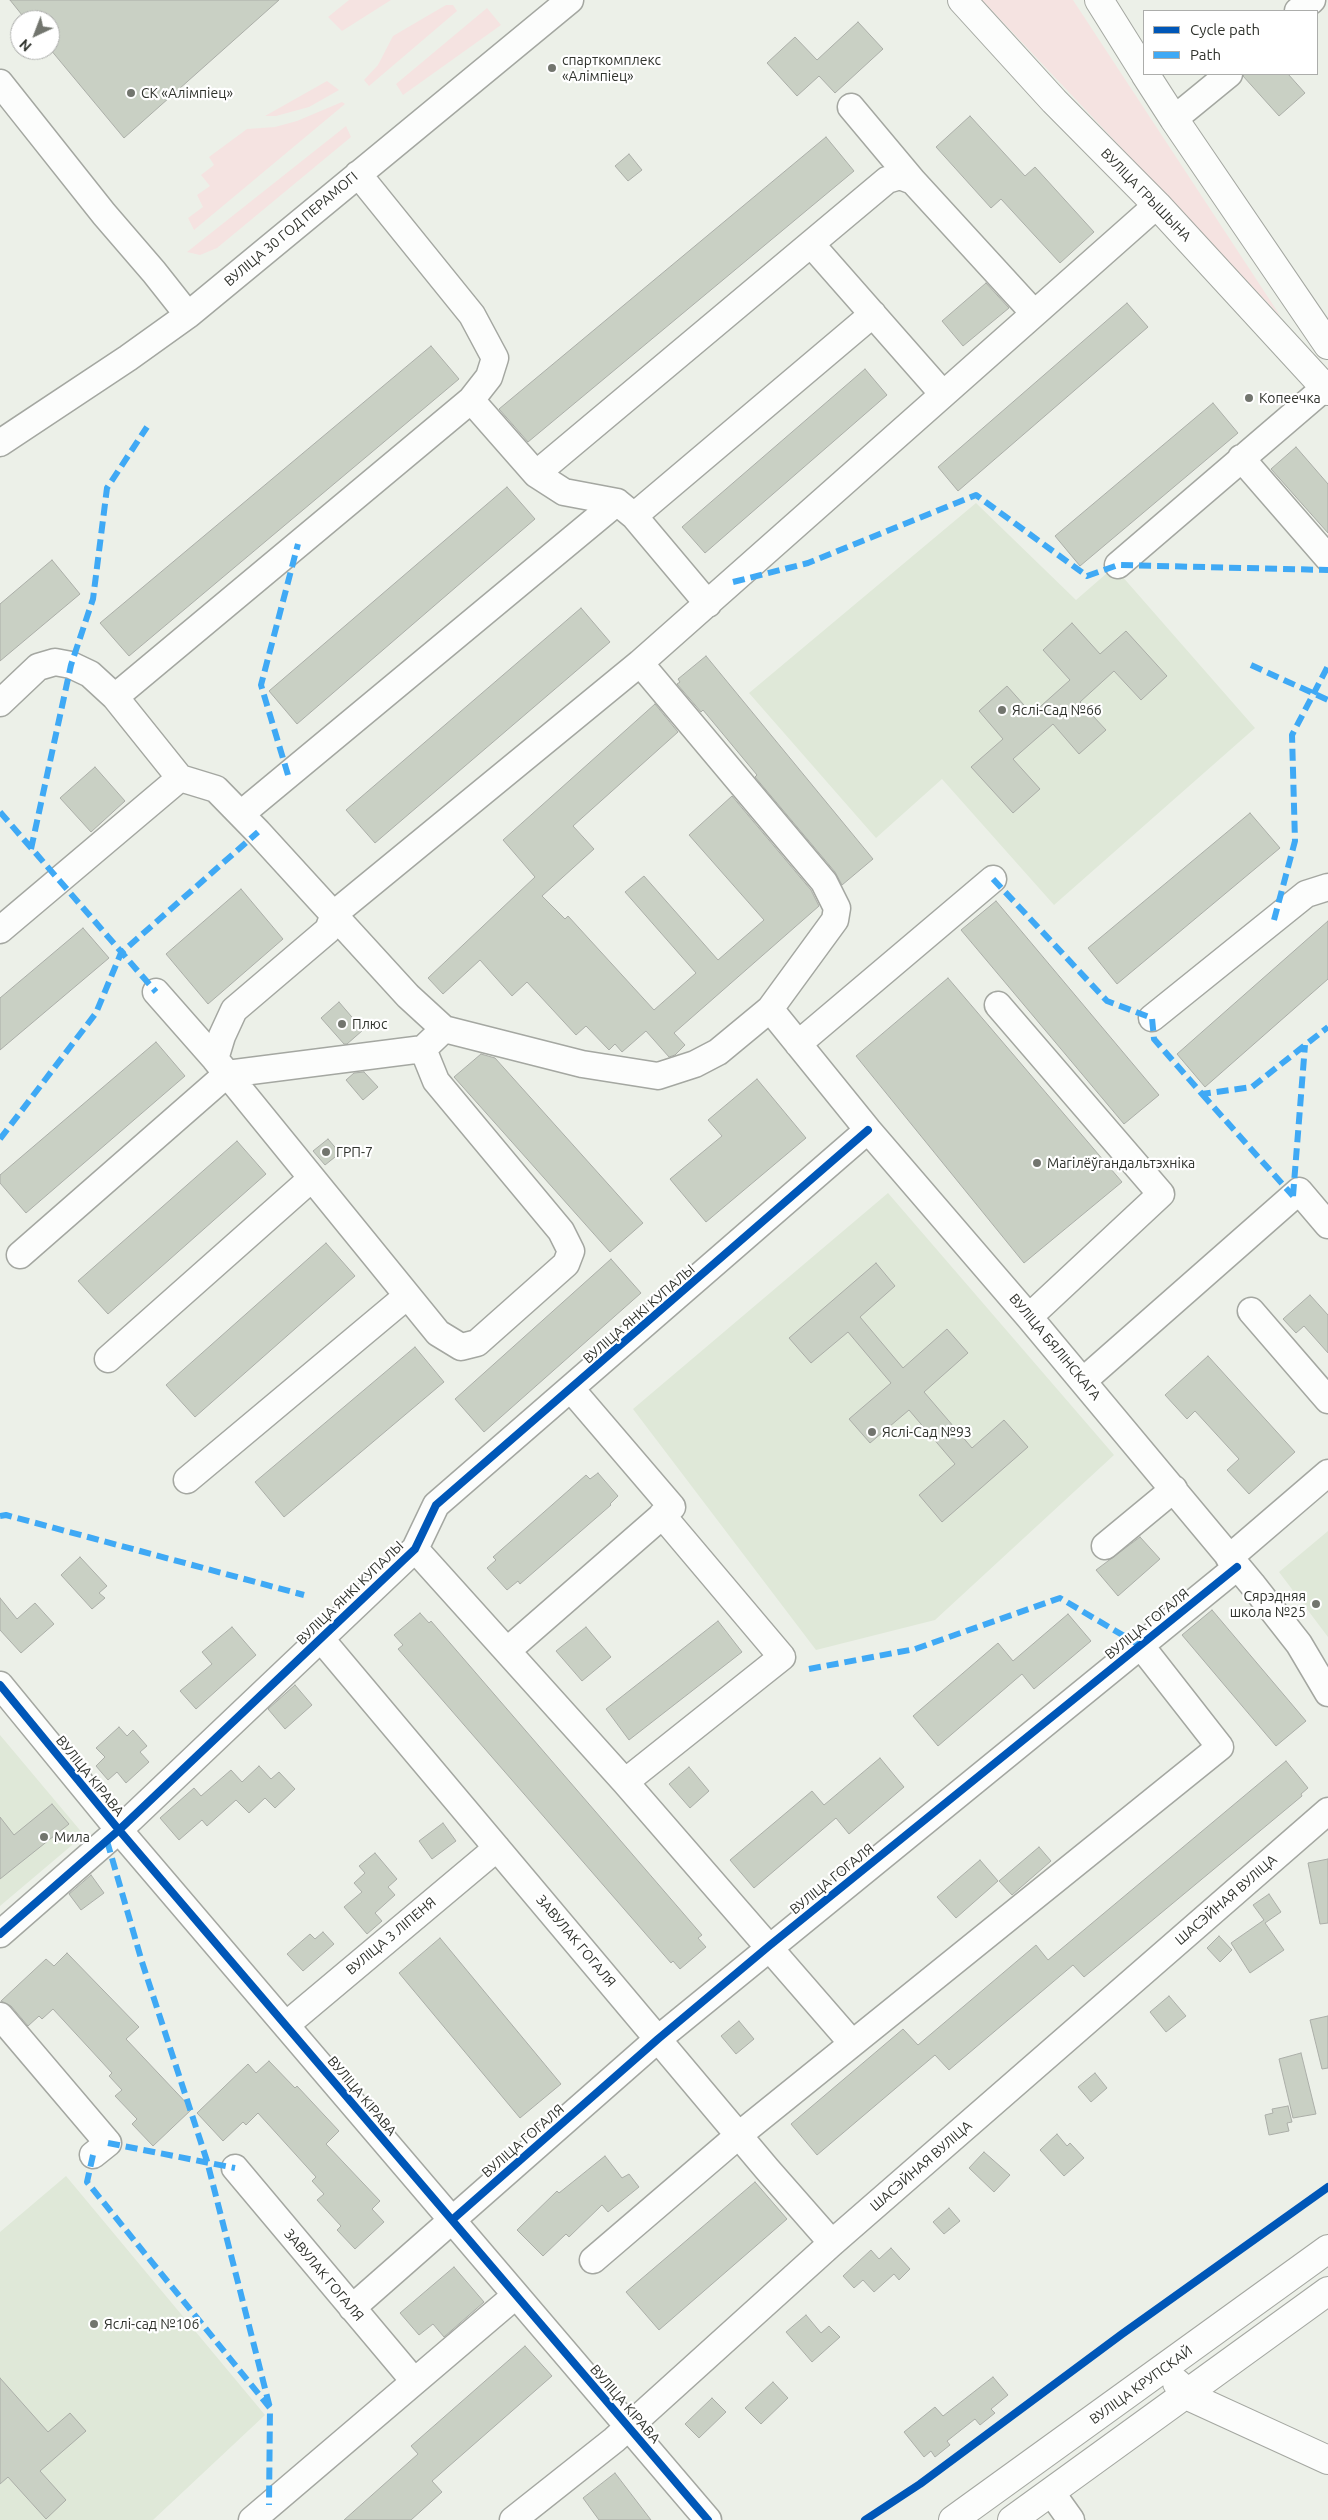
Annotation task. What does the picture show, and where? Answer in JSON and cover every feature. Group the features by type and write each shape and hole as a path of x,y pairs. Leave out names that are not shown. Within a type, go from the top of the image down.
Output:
{"main road":[{"name":"ВУЛІЦА ГРЫШЫНА","path":"962,0 1054,101 1157,205 1327,388"},
{"path":"1099,0 1143,70"},
{"path":"1146,75 1174,119 1328,345"},
{"name":"ВУЛІЦА КРУПСКАЙ","path":"953,2520 1166,2368 1328,2249"},
{"path":"1012,2520 1328,2292"},
{"path":"1166,2368 1186,2395 1328,2460"}],"street":[{"name":"ВУЛІЦА 30 ГОД ПЕРАМОГІ","path":"0,443 128,358 188,315 570,0"},
{"path":"1299,10 1312,0"},
{"path":"1174,119 1228,75"},
{"path":"0,83 104,214 188,315"},
{"path":"851,107 914,181 1034,312"},
{"path":"115,697 471,400 489,377 495,358 472,315 358,174"},
{"path":"536,474 887,180 900,176 914,181"},
{"path":"221,1067 222,1036 234,1010 328,930 334,914 640,663 1157,205"},
{"path":"811,244 943,394"},
{"path":"241,814 873,314"},
{"path":"1118,565 1241,458 1327,388"},
{"path":"471,400 536,474 564,492 626,509 708,604"},
{"path":"1241,458 1328,558"},
{"path":"0,702 38,667 55,662 71,665 90,674 115,697 180,778 216,789 334,914 408,996 444,1029 582,1064 658,1076 695,1064 718,1052 770,1009 835,920 837,908 824,882 640,663"},
{"path":"0,930 180,778"},
{"path":"798,1044 993,879"},
{"path":"1152,1018 1306,894 1328,887"},
{"path":"156,992 221,1067 438,1333 461,1348 477,1343 566,1264 571,1251 561,1231 436,1081 423,1049"},
{"path":"998,1005 1161,1194 1029,1316"},
{"name":"ВУЛІЦА БЯЛІНСКАГА","path":"770,1009 868,1130 1029,1316 1174,1489 1299,1644 1328,1693"},
{"path":"20,1255 221,1067 423,1049 444,1029"},
{"name":"ВУЛІЦА ЯНКІ КУПАЛЫ","path":"0,1934 119,1830 415,1549 436,1505 868,1130"},
{"path":"108,1359 311,1179"},
{"path":"1083,1381 1299,1191 1328,1225"},
{"path":"187,1480 408,1296"},
{"path":"1251,1311 1328,1400"},
{"path":"508,1650 672,1507 571,1389"},
{"name":"ВУЛІЦА ГОГАЛЯ","path":"352,2308 658,2039 769,1946 1141,1646 1328,1473"},
{"path":"1105,1546 1174,1489"},
{"path":"625,1782 782,1657 662,1515"},
{"path":"415,1549 625,1782 852,2043"},
{"name":"ЗАВУЛАК ГОГАЛЯ","path":"321,1638 739,2135 832,2242"},
{"path":"592,2260 739,2135 1220,1747 1141,1646"},
{"name":"ВУЛІЦА КІРАВА","path":"0,1685 119,1830 708,2520"},
{"name":"ШАСЭЙНАЯ ВУЛІЦА","path":"518,2519 614,2440 832,2242 1328,1811"},
{"name":"ВУЛІЦА 3 ЛІПЕНЯ","path":"286,2025 497,1848"},
{"path":"0,2016 108,2143 93,2155"},
{"name":"ЗАВУЛАК ГОГАЛЯ","path":"235,2168 414,2381"},
{"path":"252,2520 515,2296"},
{"path":"1051,2492 1071,2520"}],"shaded area":[{"path":"349,0 391,0 342,31 328,17"},
{"path":"982,0 1073,0 1281,317"},
{"path":"446,5 453,5 457,11 369,86 364,80 378,65 393,36"},
{"path":"487,8 501,25 403,95 396,84"},
{"path":"327,81 339,90 309,107 276,116 265,116"},
{"path":"342,102 345,104 194,230 188,218 203,207 197,195 210,186 201,175 214,165 209,157 247,129 275,127 297,121"},
{"path":"346,126 351,137 217,248 200,255 187,252"},
{"name":"Яслі-Сад №66","path":"976,503 1076,600 1114,567 1255,728 1054,905 942,779 876,838 749,693"},
{"name":"Яслі-Сад №93","path":"888,1193 1114,1455 935,1620 816,1650 633,1409"},
{"name":"Сярэдняя школа №25","path":"1328,1531 1328,1637 1279,1572"},
{"path":"0,1735 84,1835 0,1906"},
{"name":"Яслі-сад №106","path":"66,2176 265,2415 153,2520 0,2520 0,2232"}],"building":[{"name":"СК «Алімпіец»","path":"10,0 279,0 124,138 59,60 60,10 18,10"},
{"path":"858,22 883,49 835,93 819,76 797,96 767,63 795,37 817,60"},
{"path":"1289,75 1305,93 1279,116 1243,76"},
{"path":"970,116 1025,176 1035,167 1094,232 1060,263 1001,199 991,208 936,147"},
{"path":"826,137 854,171 528,442 499,409"},
{"path":"629,154 642,170 628,181 615,166"},
{"path":"986,283 1009,308 963,346 942,321"},
{"path":"1127,303 1148,327 958,491 938,467"},
{"path":"431,346 459,379 129,656 100,623"},
{"path":"865,369 887,395 705,553 682,527"},
{"path":"1213,403 1238,433 1080,566 1055,536"},
{"path":"1296,447 1328,484 1328,533 1271,469"},
{"path":"507,487 535,519 297,724 269,691"},
{"path":"52,560 80,594 0,661 0,604"},
{"path":"581,608 610,642 375,843 346,810"},
{"path":"1072,623 1100,654 1126,631 1167,676 1141,700 1114,671 1080,702 1106,730 1079,754 1053,724 1013,759 1040,789 1013,813 971,767 1003,739 979,711 1007,686 1032,714 1070,680 1043,650"},
{"path":"706,656 873,859 842,885 835,872 755,777 757,775 703,710 701,712 677,684 680,682 678,679"},
{"path":"655,704 678,732 573,826 594,849 542,896 565,919 568,916 654,1010 696,973 625,892 644,876 718,960 764,920 689,835 732,796 811,890 819,906 674,1033 685,1045 675,1055 669,1057 646,1031 622,1052 615,1044 609,1050 586,1026 576,1035 527,982 512,996 480,960 443,994 428,978 535,877 503,840"},
{"path":"95,767 125,801 91,832 60,798"},
{"path":"1250,813 1280,848 1117,984 1088,948"},
{"path":"241,889 283,939 208,1004 166,954"},
{"path":"996,901 1159,1095 1124,1124 961,930"},
{"path":"1328,921 1328,979 1205,1087 1177,1054"},
{"path":"83,928 109,958 0,1050 0,998"},
{"path":"948,978 1122,1182 1024,1263 856,1056"},
{"name":"Плюс","path":"339,1002 363,1030 347,1044 344,1044 321,1018"},
{"path":"156,1042 185,1076 26,1213 0,1183 0,1175"},
{"path":"481,1054 495,1058 643,1223 610,1252 454,1077"},
{"path":"364,1072 378,1087 363,1100 346,1080 354,1073"},
{"path":"757,1079 806,1138 706,1222 670,1179 722,1136 708,1120"},
{"name":"ГРП-7","path":"328,1139 340,1153 325,1165 313,1151"},
{"path":"237,1141 266,1174 108,1314 78,1281"},
{"path":"326,1243 355,1276 195,1417 166,1385"},
{"path":"611,1259 641,1293 484,1432 455,1399"},
{"path":"876,1263 895,1286 860,1317 903,1368 947,1329 968,1353 924,1392 972,1448 1004,1420 1028,1447 942,1522 919,1495 955,1464 909,1410 870,1443 849,1419 891,1383 848,1332 811,1363 789,1338"},
{"path":"1310,1295 1328,1315 1328,1353 1304,1326 1296,1333 1283,1319"},
{"path":"415,1347 444,1382 284,1517 255,1482"},
{"path":"1208,1356 1295,1452 1249,1494 1227,1470 1239,1459 1195,1411 1187,1419 1165,1395"},
{"path":"598,1473 618,1496 611,1505 520,1584 518,1581 507,1590 487,1568 496,1560 493,1557 586,1475 590,1479"},
{"path":"1140,1537 1160,1559 1118,1596 1096,1570"},
{"path":"80,1557 107,1586 99,1593 105,1598 92,1609 61,1575"},
{"path":"0,1598 17,1619 35,1603 54,1624 21,1653 0,1630"},
{"path":"1212,1610 1306,1721 1276,1746 1182,1635"},
{"path":"420,1613 429,1623 431,1621 702,1935 698,1938 706,1947 680,1969 673,1961 671,1963 398,1649 403,1645 394,1635"},
{"path":"1068,1614 1091,1641 1034,1689 1022,1674 938,1746 913,1716 998,1643 1013,1661"},
{"path":"718,1621 742,1652 629,1740 606,1709"},
{"path":"232,1627 256,1655 196,1709 180,1691 212,1664 202,1652"},
{"path":"586,1627 611,1657 582,1681 556,1651"},
{"path":"295,1685 312,1705 285,1729 268,1709"},
{"path":"119,1727 127,1736 133,1730 147,1746 140,1752 149,1762 126,1783 117,1772 108,1780 96,1766 105,1757 96,1748"},
{"path":"880,1758 904,1787 849,1834 836,1818 754,1888 730,1860 812,1791 824,1805"},
{"path":"1286,1761 1308,1788 1301,1794 1302,1796 1084,1977 1073,1965 949,2070 935,2055 817,2155 791,2124 903,2029 918,2045 1036,1945 1048,1960"},
{"path":"259,1766 271,1779 279,1772 295,1789 275,1808 265,1798 249,1813 236,1800 207,1826 202,1820 179,1840 160,1818 194,1788 201,1796 231,1770 242,1782"},
{"path":"689,1767 709,1791 690,1808 669,1784"},
{"path":"52,1804 69,1824 0,1879 0,1817 14,1835"},
{"path":"443,1823 456,1841 432,1859 419,1841"},
{"path":"1039,1847 1051,1861 1012,1895 999,1881"},
{"path":"375,1853 397,1879 388,1887 395,1895 375,1913 382,1921 367,1934 344,1907 362,1892 354,1883 365,1873 359,1866"},
{"path":"1328,1859 1328,1923 1320,1924 1308,1863"},
{"path":"980,1860 998,1881 956,1918 937,1897"},
{"path":"91,1875 104,1893 81,1910 69,1894"},
{"path":"1269,1894 1281,1912 1265,1923 1284,1950 1250,1973 1231,1943 1264,1920 1253,1905"},
{"path":"323,1932 334,1944 303,1971 287,1954 310,1934 315,1939"},
{"path":"1219,1936 1232,1950 1220,1962 1207,1948"},
{"path":"440,1938 561,2084 520,2118 399,1973"},
{"path":"67,1953 139,2027 126,2039 192,2109 153,2146 132,2124 137,2119 115,2096 122,2090 109,2076 112,2073 53,2009 42,2019 39,2016 28,2026 11,2006 1,2001 46,1959 54,1966"},
{"path":"1169,1996 1186,2016 1166,2032 1150,2012"},
{"path":"1328,2016 1328,2068 1322,2069 1310,2020"},
{"path":"739,2021 754,2039 736,2054 721,2036"},
{"path":"1301,2053 1316,2114 1293,2118 1279,2059"},
{"path":"269,2061 295,2088 297,2086 339,2131 326,2144 380,2201 372,2209 384,2222 355,2249 337,2230 341,2226 317,2200 324,2194 312,2181 316,2177 258,2113 246,2125 243,2122 223,2141 197,2113 248,2064 256,2073"},
{"path":"1095,2073 1107,2088 1091,2102 1078,2087"},
{"path":"1288,2106 1292,2122 1287,2123 1289,2131 1269,2135 1265,2115 1273,2113 1272,2109"},
{"path":"1057,2134 1067,2146 1070,2143 1084,2158 1064,2176 1040,2150"},
{"path":"984,2152 1010,2175 994,2192 969,2168"},
{"path":"605,2156 622,2178 629,2174 639,2187 608,2212 602,2205 569,2237 566,2234 543,2256 517,2230 557,2191 559,2193"},
{"path":"755,2182 787,2219 659,2330 626,2292"},
{"path":"949,2208 960,2221 944,2234 933,2222"},
{"path":"891,2248 910,2269 899,2280 894,2274 874,2292 863,2280 854,2288 843,2276 871,2250 879,2259"},
{"path":"454,2267 484,2302 444,2337 433,2324 419,2335 400,2313"},
{"path":"806,2315 821,2333 829,2326 840,2337 812,2362 786,2332"},
{"path":"525,2346 552,2376 432,2481 442,2492 411,2520 344,2520 418,2454 411,2446"},
{"path":"993,2377 1008,2395 991,2409 995,2413 980,2425 975,2419 947,2441 950,2445 935,2457 931,2451 924,2457 904,2432 935,2407 943,2416"},
{"path":"0,2378 48,2432 70,2413 86,2431 40,2471 66,2500 46,2519 8,2477 0,2484"},
{"path":"773,2382 788,2398 761,2424 745,2408"},
{"path":"712,2398 726,2412 699,2438 685,2424"},
{"path":"615,2473 651,2520 599,2520 583,2498"}],"marked path":[{"path":"31,849 71,665 93,599 107,488 147,427"},
{"path":"733,582 808,563 976,495 1087,576 1118,565 1328,570"},
{"path":"288,775 261,685 298,544"},
{"path":"1251,665 1328,700"},
{"path":"1274,920 1295,841 1292,735 1328,666"},
{"path":"0,812 156,992"},
{"path":"0,1139 96,1013 121,953 258,832"},
{"path":"993,879 1107,1001 1152,1018 1154,1039 1202,1094 1252,1087 1328,1027"},
{"path":"1293,1196 1305,1045"},
{"path":"1202,1094 1293,1196"},
{"path":"0,1516 6,1515 304,1595"},
{"path":"809,1669 915,1649 1060,1598 1141,1646"},
{"path":"107,1841 142,1962 207,2161 270,2408"},
{"path":"108,2143 235,2168"},
{"path":"93,2155 87,2182 270,2408 269,2505"}],"cycle path":[{"path":"0,1934 119,1830 415,1549 436,1505 868,1130"},
{"path":"452,2220 658,2039 769,1946 1237,1567"},
{"path":"0,1685 119,1830 708,2520"},
{"path":"865,2520 920,2484 1122,2334 1328,2187"}],"place":[{"name":"спарткомплекс «Алімпіец»","path":"552,68"},
{"name":"СК «Алімпіец»","path":"131,93"},
{"name":"Копеечка","path":"1249,398"},
{"name":"Яслі-Сад №66","path":"1002,710"},
{"name":"Плюс","path":"342,1024"},
{"name":"ГРП-7","path":"326,1152"},
{"name":"Магілёўгандальтэхніка","path":"1037,1163"},
{"name":"Яслі-Сад №93","path":"872,1432"},
{"name":"Сярэдняя школа №25","path":"1316,1604"},
{"name":"Мила","path":"44,1837"},
{"name":"Яслі-сад №106","path":"94,2324"}]}
